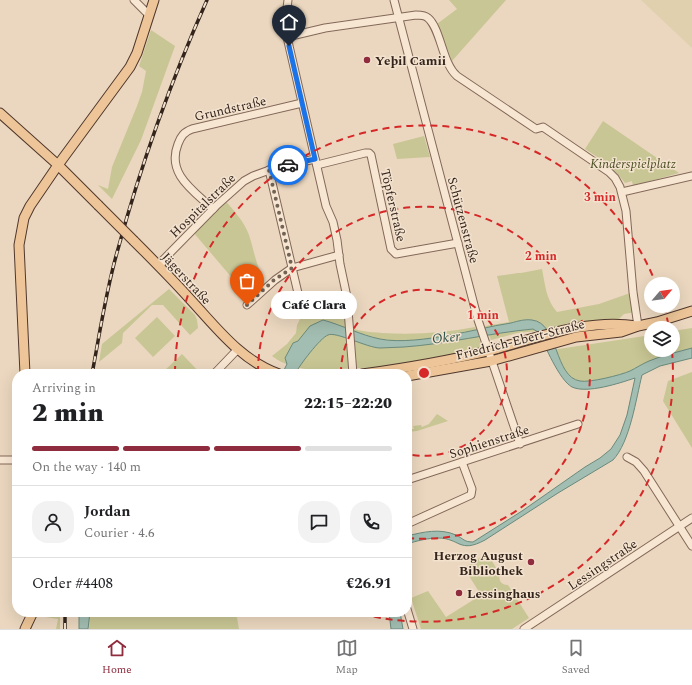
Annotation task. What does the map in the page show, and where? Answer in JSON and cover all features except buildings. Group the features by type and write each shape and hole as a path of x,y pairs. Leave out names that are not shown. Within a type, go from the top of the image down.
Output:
{"main road":[{"path":"25,369 19,262 20,234 24,218 30,206 58,165 130,67 137,54 154,0"},
{"path":"0,113 58,165"},
{"name":"Jägerstraße","path":"58,165 160,267 237,350 260,366 267,369"},
{"name":"Friedrich-Ebert-Straße","path":"412,375 491,361 542,346 557,336 586,326 620,323 638,326 657,322 692,311"},
{"name":"Friedrich-Ebert-Straße","path":"396,369 488,351 537,337 557,336"},
{"path":"25,629 30,617"}],"street":[{"path":"134,0 149,15"},
{"path":"288,0 286,16 288,37 326,206 333,222 349,312 353,369"},
{"name":"Schützenstraße","path":"394,0 478,320 520,444"},
{"path":"288,37 325,28 398,17 416,15 425,16 428,18 433,25 454,73 536,129 543,127 601,166 615,178 622,192 626,211 633,292 638,326"},
{"name":"Grundstraße","path":"213,209 183,180 178,172 175,163 176,153 183,134 192,129 302,103"},
{"name":"Töpferstraße","path":"316,162 366,152 371,155 391,249 396,254 458,243"},
{"name":"Hospitalstraße","path":"160,267 163,260 213,209 244,181 269,170 316,162"},
{"path":"269,170 301,307 304,311 349,312"},
{"path":"622,192 692,176"},
{"path":"247,305 274,280 292,268 339,255"},
{"path":"219,369 237,350"},
{"name":"Sophienstraße","path":"412,478 578,424"},
{"path":"627,456 636,462 644,471 692,546"},
{"path":"0,460 12,460"},
{"path":"412,522 470,495 472,489 462,462"},
{"name":"Lessingstraße","path":"524,629 692,518"},
{"path":"409,617 413,629"}],"shaded area":[{"path":"641,0 692,0 692,48"}],"green space":[{"path":"449,0 506,0 452,61 437,24 457,9"},
{"path":"151,30 175,46 141,140 112,199 98,185 108,189 112,167 142,92 146,71 139,66"},
{"name":"Kinderspielplatz","path":"603,121 679,173 633,186 632,181 625,183 607,164 585,149"},
{"path":"424,136 430,157 397,159 393,144"},
{"path":"224,199 247,230 256,261 263,277 254,286 244,292 193,232"},
{"path":"542,269 548,297 557,312 599,304 633,292 636,312 624,314 619,319 571,323 538,331 517,333 491,340 485,326 509,322 497,276"},
{"path":"169,289 195,315 198,328 190,335 163,305 152,305 123,333 122,343 99,362 102,344"},
{"path":"304,311 345,312 345,326 372,332 394,334 428,333 475,327 482,347 477,351 385,367 306,369 291,366 272,356 287,344 296,333 297,325"},
{"path":"157,317 175,336 153,357 135,338"},
{"path":"692,328 692,354 641,373 576,384 565,376 552,350 644,336 644,357 680,357 680,330"},
{"path":"182,354 196,369 166,369"},
{"path":"692,372 692,448 663,401 668,381"},
{"path":"437,414 448,421 412,432 412,429 414,429 413,426 421,425 422,427 429,424"},
{"path":"487,553 500,574 499,578 501,582 508,585 529,618 512,629 421,629 412,598 428,591 446,617 481,595 464,568"},
{"path":"45,617 60,617 60,629 56,629 58,619"},
{"path":"90,617 237,617 239,629 89,629"}],"water":[{"name":"Oker","path":"323,320 358,333 380,339 396,341 433,338 522,320 532,320 541,323 547,330 565,370 572,377 580,381 597,380 620,375 660,357 680,357 680,351 692,348 692,358 660,366 642,375 628,432 619,452 613,460 485,540 470,546 465,546 451,540 438,538 412,543 412,535 438,531 450,533 466,541 473,542 600,458 611,449 620,435 627,415 635,378 595,389 578,389 572,387 557,370 538,332 533,329 420,346 383,348 332,334 324,337 298,369 284,369 287,364 285,358 293,343 298,341 310,326"},
{"path":"79,617 89,617 88,629 79,629"},
{"path":"390,617 401,617 403,629 391,629"}],"railway":[{"path":"93,369 110,280 127,217 169,92 207,0"},
{"path":"65,617 65,629"}],"way so far":[{"path":"247,305 274,280 292,268 269,170 288,165"}],"place":[{"name":"Yeþil Camii","path":"367,60"},
{"name":"Café Clara","path":"247,305"},
{"name":"Herzog August Bibliothek","path":"531,562"},
{"name":"Lessinghaus","path":"459,593"}],"route":[{"path":"288,165 315,159 289,46"}]}
